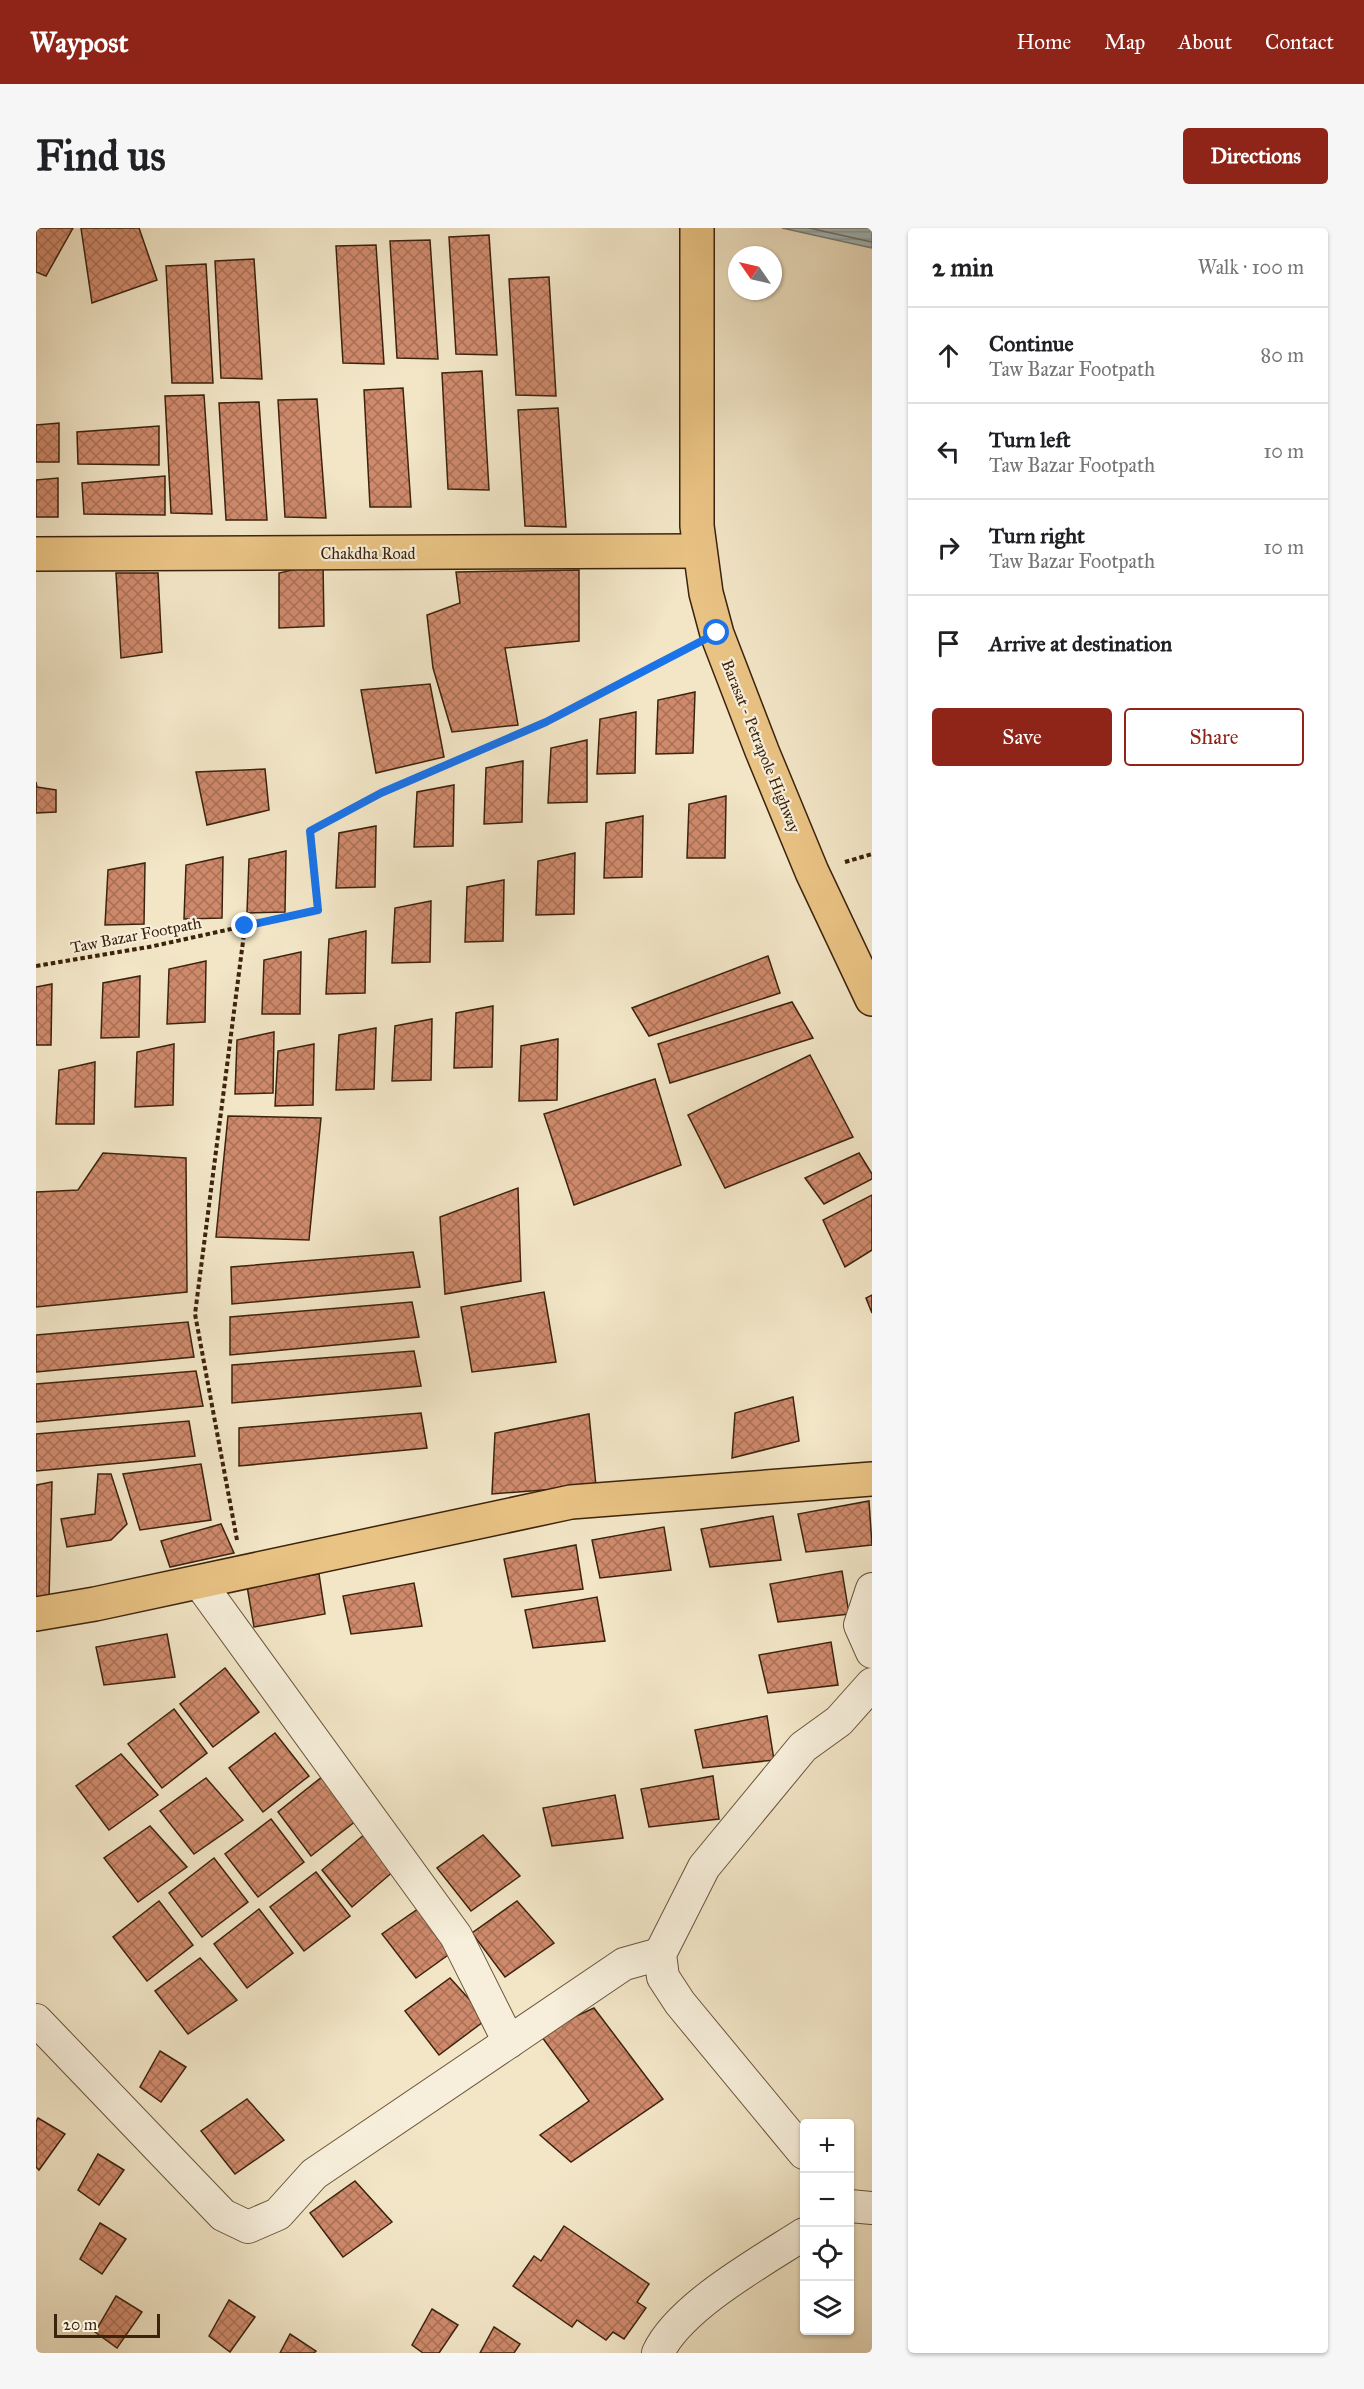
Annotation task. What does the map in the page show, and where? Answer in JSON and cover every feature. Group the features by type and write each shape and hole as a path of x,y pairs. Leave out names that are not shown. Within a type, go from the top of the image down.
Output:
{"main road":[{"name":"Barasat - Petrapole Highway","path":"696,235 696,526 706,593 717,633 762,751 808,861 872,999"},
{"name":"Chakdha Road","path":"36,554 699,551"},
{"path":"36,1614 243,1573 571,1502 872,1479"}],"street":[{"path":"200,1582 456,1936 509,2042"},
{"path":"872,1589 860,1625 872,1652"},
{"path":"800,2148 680,2003 663,1977 660,1954 704,1867 803,1747 839,1722 872,1684"},
{"path":"36,2020 223,2216 248,2227 278,2214 314,2174 624,1964 660,1954"},
{"path":"854,2206 872,2208"},
{"path":"658,2353 663,2343 698,2305 800,2237"}],"path":[{"name":"Taw Bazar Footpath","path":"36,966 148,947 318,910 310,831 381,793 546,722 717,633"},
{"path":"243,1573 195,1314 245,926"}],"water":[{"path":"782,228 872,228 872,248"}],"building":[{"path":"36,228 73,228 46,276 36,272"},
{"path":"81,228 139,228 157,280 92,303"},
{"path":"489,235 497,355 456,354 449,237"},
{"path":"430,240 438,359 397,358 390,241"},
{"path":"376,245 384,364 343,363 336,246"},
{"path":"254,259 262,379 221,378 215,261"},
{"path":"206,264 213,383 172,383 166,266"},
{"path":"549,277 556,396 516,395 509,279"},
{"path":"482,371 489,490 448,489 442,373"},
{"path":"403,388 411,507 370,507 364,390"},
{"path":"204,395 212,514 171,513 165,396"},
{"path":"317,399 326,518 285,517 278,400"},
{"path":"259,402 267,520 226,520 219,403"},
{"path":"558,408 566,527 525,526 518,410"},
{"path":"59,423 59,462 36,462 36,425"},
{"path":"159,426 159,465 78,464 77,432"},
{"path":"165,476 165,515 84,514 82,483"},
{"path":"58,478 58,517 36,517 36,480"},
{"path":"323,563 324,626 279,628 279,573"},
{"path":"579,570 579,641 505,648 518,725 452,732 433,668 427,615 460,603 456,572"},
{"path":"116,573 158,573 162,652 121,658"},
{"path":"430,684 444,757 376,773 361,690"},
{"path":"695,692 693,753 656,754 658,700"},
{"path":"636,712 635,773 597,774 600,719"},
{"path":"587,740 587,802 548,803 551,748"},
{"path":"523,761 522,822 484,824 486,768"},
{"path":"265,769 269,810 207,825 196,772"},
{"path":"36,782 37,787 56,790 56,812 36,813"},
{"path":"454,785 453,846 414,847 417,792"},
{"path":"726,796 725,858 687,858 689,804"},
{"path":"643,816 642,877 604,878 606,823"},
{"path":"376,826 375,887 336,888 339,833"},
{"path":"286,851 285,912 247,913 249,859"},
{"path":"575,853 574,914 536,915 538,861"},
{"path":"223,857 222,918 184,919 186,865"},
{"path":"145,863 144,924 105,925 108,870"},
{"path":"504,880 503,941 465,942 467,887"},
{"path":"431,901 430,962 392,963 395,908"},
{"path":"366,931 365,993 326,994 329,939"},
{"path":"301,952 300,1014 262,1014 264,960"},
{"path":"768,956 780,993 649,1036 632,1008"},
{"path":"206,961 205,1022 167,1024 169,969"},
{"path":"140,976 139,1037 101,1038 103,983"},
{"path":"52,984 51,1045 36,1045 36,987"},
{"path":"792,1002 813,1038 670,1083 658,1044"},
{"path":"493,1006 492,1067 454,1068 456,1013"},
{"path":"432,1019 431,1080 392,1081 395,1026"},
{"path":"376,1028 374,1089 336,1090 339,1035"},
{"path":"274,1032 273,1093 235,1094 237,1040"},
{"path":"558,1039 557,1100 519,1101 521,1046"},
{"path":"174,1044 173,1105 135,1107 137,1052"},
{"path":"314,1044 313,1105 275,1106 278,1051"},
{"path":"810,1055 853,1137 725,1188 688,1115"},
{"path":"95,1062 94,1124 56,1124 59,1070"},
{"path":"655,1079 681,1165 574,1205 544,1114"},
{"path":"228,1116 321,1118 309,1240 216,1237"},
{"path":"103,1153 186,1158 187,1292 36,1307 36,1192 78,1190"},
{"path":"859,1153 872,1174 872,1179 824,1204 805,1178"},
{"path":"518,1188 521,1281 445,1294 440,1217"},
{"path":"872,1195 872,1250 845,1267 823,1220"},
{"path":"413,1252 420,1287 232,1304 231,1267"},
{"path":"544,1292 556,1362 472,1372 461,1307"},
{"path":"872,1295 872,1313 866,1298"},
{"path":"412,1302 419,1337 230,1355 230,1317"},
{"path":"188,1322 194,1357 36,1372 36,1335"},
{"path":"414,1351 421,1386 232,1403 232,1365"},
{"path":"196,1371 203,1406 36,1422 36,1384"},
{"path":"793,1397 799,1441 732,1458 735,1413"},
{"path":"421,1413 427,1448 239,1466 239,1428"},
{"path":"589,1414 596,1486 492,1494 495,1433"},
{"path":"189,1421 195,1456 36,1471 36,1434"},
{"path":"201,1464 211,1520 140,1530 123,1474"},
{"path":"98,1474 111,1474 127,1524 111,1540 67,1547 61,1519 95,1514"},
{"path":"52,1482 49,1599 36,1600 36,1485"},
{"path":"869,1501 872,1545 806,1552 798,1514"},
{"path":"773,1516 781,1560 710,1567 701,1529"},
{"path":"221,1524 234,1553 170,1567 161,1541"},
{"path":"664,1527 671,1570 600,1578 592,1540"},
{"path":"576,1545 583,1589 512,1597 504,1559"},
{"path":"842,1571 849,1614 778,1622 770,1584"},
{"path":"319,1574 325,1614 254,1627 247,1586"},
{"path":"414,1583 422,1626 351,1634 343,1596"},
{"path":"597,1597 605,1641 533,1648 525,1610"},
{"path":"167,1634 175,1677 104,1685 96,1647"},
{"path":"831,1642 838,1685 768,1693 759,1655"},
{"path":"225,1668 259,1712 213,1747 180,1704"},
{"path":"174,1709 207,1753 162,1788 128,1744"},
{"path":"767,1716 774,1760 703,1768 695,1730"},
{"path":"275,1733 309,1776 263,1812 229,1768"},
{"path":"121,1754 158,1795 109,1830 76,1786"},
{"path":"323,1776 357,1820 311,1856 278,1812"},
{"path":"713,1776 719,1819 649,1827 641,1789"},
{"path":"206,1778 243,1820 194,1854 160,1811"},
{"path":"615,1795 623,1838 552,1846 543,1808"},
{"path":"271,1819 304,1862 258,1897 225,1854"},
{"path":"150,1826 187,1867 138,1902 104,1858"},
{"path":"365,1834 395,1870 352,1907 322,1870"},
{"path":"483,1835 520,1876 471,1911 437,1868"},
{"path":"214,1858 248,1902 202,1937 169,1893"},
{"path":"316,1872 350,1916 304,1951 270,1907"},
{"path":"159,1901 193,1945 147,1981 113,1937"},
{"path":"517,1901 554,1943 505,1977 472,1933"},
{"path":"428,1902 465,1943 416,1978 382,1934"},
{"path":"259,1909 293,1953 247,1988 214,1944"},
{"path":"200,1958 237,2000 188,2034 155,1991"},
{"path":"450,1978 487,2019 439,2055 405,2011"},
{"path":"594,2008 663,2099 571,2162 540,2135 589,2101 539,2033"},
{"path":"160,2051 186,2067 161,2102 140,2087"},
{"path":"247,2099 284,2140 235,2174 201,2131"},
{"path":"38,2118 65,2134 39,2170 36,2167 36,2122"},
{"path":"98,2154 124,2170 99,2205 78,2190"},
{"path":"355,2181 392,2222 343,2257 310,2213"},
{"path":"100,2223 126,2239 102,2274 80,2259"},
{"path":"564,2226 649,2284 637,2302 646,2308 624,2339 613,2332 606,2340 577,2320 572,2327 513,2286 534,2256 541,2261"},
{"path":"116,2296 142,2312 117,2348 95,2332"},
{"path":"229,2300 255,2317 230,2352 209,2336"},
{"path":"432,2309 458,2325 439,2353 423,2353 412,2345"},
{"path":"494,2327 520,2344 514,2353 480,2353"},
{"path":"290,2334 316,2351 314,2353 280,2353"}],"route":[{"path":"245,926 318,910 310,831 381,793 546,722 717,633"}]}
